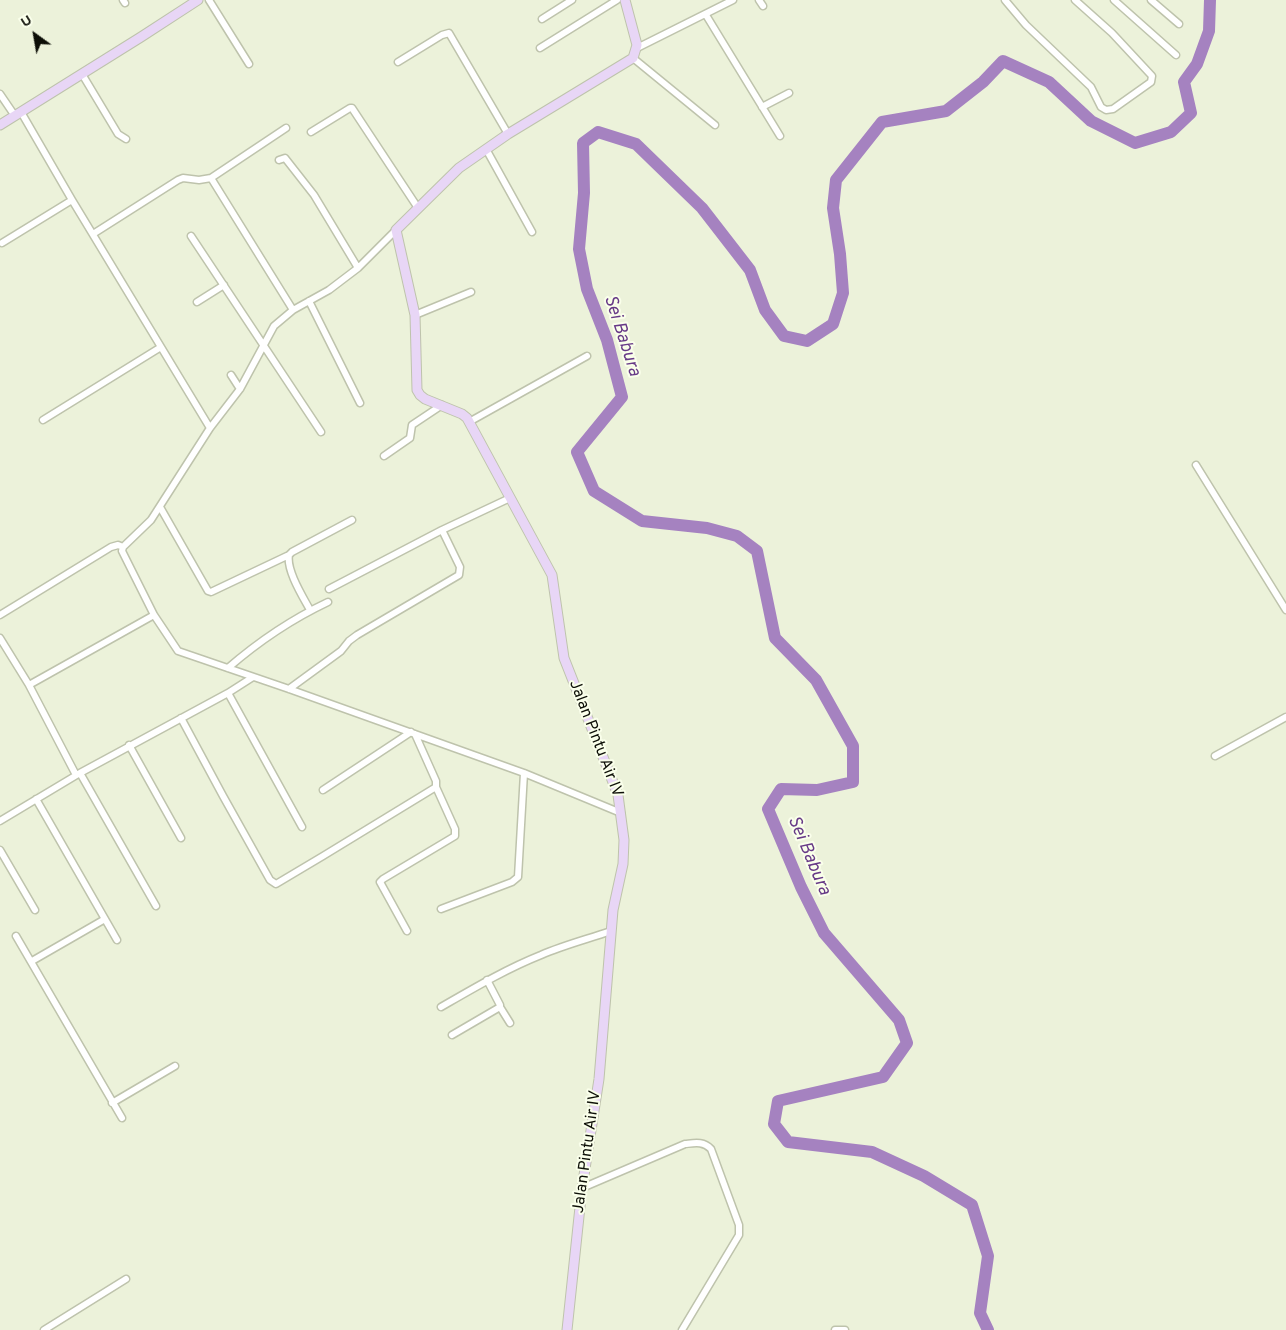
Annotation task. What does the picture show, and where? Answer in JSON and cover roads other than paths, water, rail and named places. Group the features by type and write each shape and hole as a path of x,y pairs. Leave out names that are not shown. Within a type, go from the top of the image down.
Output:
{"main road":[{"path":"0,125 198,0"},
{"path":"396,230 460,168 486,149 633,58 637,48 625,0"},
{"name":"Jalan Pintu Air IV","path":"396,230 415,316 417,390 425,399 462,414 469,422 552,575 564,658 618,795 621,813 624,840 623,864 613,910 599,1079 582,1188 567,1330"}],"street":[{"path":"209,0 250,64"},
{"path":"542,19 572,0"},
{"path":"540,48 617,0"},
{"path":"637,48 706,15 731,0"},
{"path":"759,0 763,6"},
{"path":"1005,0 1026,25 1091,87 1101,107 1106,110 1113,109 1151,82 1152,76 1112,33 1075,0"},
{"path":"1114,0 1176,55"},
{"path":"1151,0 1179,24"},
{"path":"706,15 780,136"},
{"path":"398,62 449,33 508,134"},
{"path":"633,58 715,125"},
{"path":"82,74 118,134 126,139"},
{"path":"762,107 789,93"},
{"path":"0,94 18,114 210,428"},
{"path":"311,132 352,108 418,208"},
{"path":"93,234 178,180 183,178 199,180 211,178 286,128"},
{"path":"486,149 532,232"},
{"path":"279,160 285,158 310,189 358,268"},
{"path":"211,178 292,310"},
{"path":"2,243 72,200"},
{"path":"396,230 358,268 329,290 292,310 274,326 265,346 240,389 210,428 151,520 123,547 122,551 154,615 178,651 524,773 621,813"},
{"path":"191,236 321,432"},
{"path":"197,302 224,285"},
{"path":"415,316 471,292"},
{"path":"309,301 360,403"},
{"path":"43,420 161,347"},
{"path":"469,422 587,356"},
{"path":"231,375 240,389"},
{"path":"384,456 410,438 412,425 442,405"},
{"path":"1196,465 1286,610"},
{"path":"329,589 442,530 510,498"},
{"path":"160,507 208,591 211,592 289,555 352,520"},
{"path":"289,689 341,651 357,635 459,575 460,567 442,530"},
{"path":"0,614 111,547 118,545 123,547"},
{"path":"289,555 288,562 298,588 310,610"},
{"path":"228,668 252,648 310,610 328,602"},
{"path":"29,685 154,615"},
{"path":"0,638 156,906"},
{"path":"0,821 36,798 228,692 253,676"},
{"path":"228,692 302,827"},
{"path":"1215,756 1286,717"},
{"path":"181,718 241,830 270,880 276,884 436,787"},
{"path":"407,931 380,882 383,878 455,836 455,829 436,787 436,781 413,733"},
{"path":"323,790 413,733"},
{"path":"129,745 181,838"},
{"path":"441,909 517,879 524,773"},
{"path":"36,798 117,940"},
{"path":"0,850 35,910"},
{"path":"32,962 105,920"},
{"path":"441,1008 487,980 540,955 611,931"},
{"path":"16,936 122,1118"},
{"path":"487,980 510,1023"},
{"path":"452,1035 500,1007"},
{"path":"112,1103 175,1066"},
{"path":"582,1188 685,1144 699,1143 707,1145 711,1149 740,1226 739,1235 682,1330"},
{"path":"44,1330 126,1279"},
{"path":"835,1330 846,1330"}],"waterway":[{"name":"Sei Babura","path":"988,1330 980,1313 988,1256 972,1205 924,1176 872,1152 788,1142 774,1124 778,1101 883,1077 907,1043 899,1020 824,933 801,887 768,809 781,789 817,790 853,782 853,746 816,680 775,638 757,551 737,536 707,528 642,521 594,491 577,452 622,397 607,340 587,289 579,249 584,193 583,143 598,132 636,144 702,208 750,270 765,310 784,336 807,341 833,324 843,293 840,254 833,208 836,180 882,122 946,111 983,82 1003,61 1049,82 1091,121 1135,143 1171,132 1191,113 1184,82 1197,64 1209,31 1210,0"}]}
